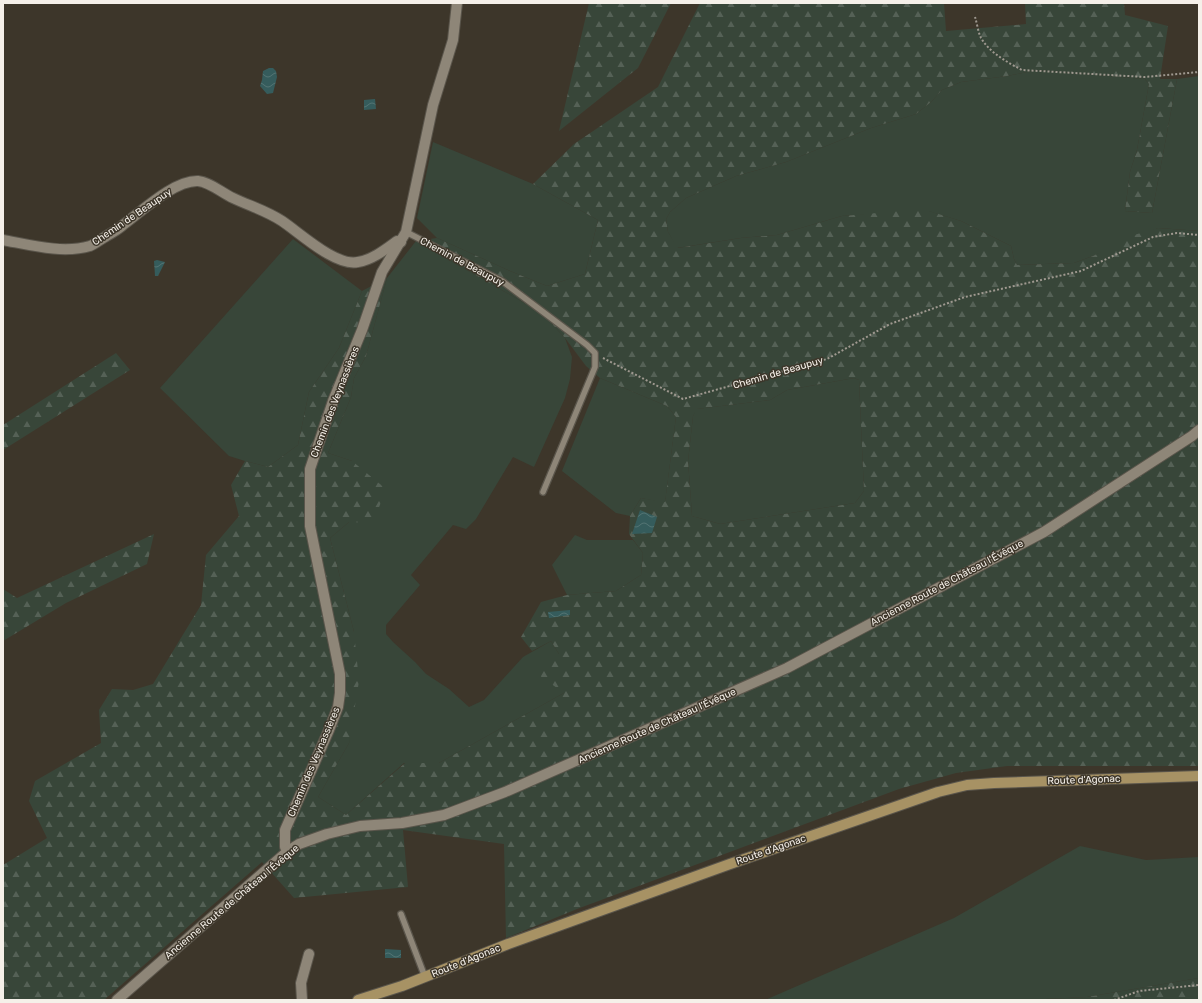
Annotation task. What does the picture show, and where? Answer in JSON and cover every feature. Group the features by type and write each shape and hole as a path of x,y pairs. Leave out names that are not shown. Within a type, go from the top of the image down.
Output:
{"main road":[{"name":"Route d'Agonac","path":"358,1000 425,977 508,944 730,864 938,792 967,785 994,783 1199,776"}],"street":[{"name":"Chemin des Veynassières","path":"288,851 285,847 285,830 329,730 338,707 340,693 340,674 310,526 310,469 333,401 362,330 382,272 406,232 433,105 453,40 457,3"},
{"name":"Chemin de Beaupuy","path":"3,240 41,247 64,249 91,246 122,227 165,193 189,182 199,181 261,209 283,222 312,243 346,262 358,263 398,241 401,242"},
{"name":"Ancienne Route de Château l'Évêque","path":"116,1000 288,851 299,844 327,834 360,826 402,822 444,815 505,792 787,668 1044,532 1197,433"},
{"path":"302,1000 301,983 309,954"}],"lane":[{"name":"Chemin de Beaupuy","path":"406,232 502,281 595,353"},
{"path":"543,492 595,367 595,353"},
{"path":"401,914 425,977"}],"path":[{"path":"975,17 980,37 988,48 1007,62 1022,70 1145,77 1199,72"},
{"name":"Chemin de Beaupuy","path":"595,353 683,399 827,359 890,324 965,297 1080,271 1153,237 1177,233 1199,235"},
{"path":"1114,1000 1138,991 1199,985"}],"green space":[{"path":"589,3 671,3 638,68 559,131"},
{"path":"700,3 944,3 946,31 1026,24 1025,3 1124,3 1125,15 1168,26 1160,79 1177,79 1152,213 1125,211 1130,172 1137,150 1149,84 1145,79 1037,70 1007,76 961,82 942,90 931,102 916,114 871,128 786,162 736,176 686,198 670,212 666,219 668,232 678,248 741,238 777,235 842,216 900,211 929,211 961,221 1011,246 1017,265 1074,263 1093,256 1134,235 1158,228 1199,231 1199,766 1007,766 956,773 899,789 577,909 506,938 504,844 403,830 408,887 294,898 262,862 104,1000 3,1000 3,865 47,838 29,801 35,781 101,743 99,710 112,689 133,690 153,684 201,605 206,555 239,516 231,485 245,461 268,467 298,445 309,392 339,348 362,291 387,278 366,356 354,378 351,397 328,453 352,461 386,489 373,523 349,522 330,538 354,632 359,681 349,743 318,797 346,815 405,763 439,763 564,693 536,673 559,654 551,641 532,651 521,637 541,602 567,595 616,591 641,575 643,553 629,534 630,516 641,498 665,502 676,417 667,406 600,378 586,366 565,338 542,313 416,241 437,238 547,286 585,274 598,220 533,184 574,144 658,87","holes":["854,378 859,380 864,491 855,503 720,524 692,516 688,461 693,416 697,409 770,400 787,390"]},
{"path":"1037,70 1145,79 1149,84 1137,150 1130,172 1125,211 1152,213 1177,79 1199,76 1199,231 1158,228 1074,263 1017,265 1011,246 961,221 928,211 842,216 777,235 741,238 677,248 668,232 666,219 670,212 686,198 736,176 786,162 871,128 916,114 931,102 942,90 961,82 1007,76"},
{"path":"433,142 533,184 598,220 585,274 547,286 437,238 417,218"},
{"path":"293,239 362,291 339,348 309,392 298,445 268,467 229,456 160,388"},
{"path":"416,241 542,313 565,338 572,357 570,379 565,398 534,467 513,457 476,519 466,529 453,525 411,575 420,585 386,625 386,634 426,674 449,689 469,707 484,700 523,657 551,641 559,654 564,693 439,763 404,763 346,815 318,797 349,743 354,632 330,538 349,522 352,461 328,453 351,397 354,378 366,356 387,278"},
{"path":"116,353 130,370 3,450 3,425"},
{"path":"600,378 667,406 676,417 665,503 641,498 630,516 616,513 562,471"},
{"path":"854,378 859,380 864,491 855,503 720,524 692,516 688,461 693,416 696,409 770,400 787,390"},
{"path":"154,534 147,564 66,603 3,641 3,589 17,598"},
{"path":"575,535 587,540 633,540 643,553 641,575 616,591 567,595 552,565"},
{"path":"1080,846 1146,860 1199,857 1199,978 1087,997 1025,1000 765,1000 954,918"},
{"path":"1199,978 1199,1000 1025,1000 1087,997"}],"water":[{"path":"273,68 276,71 277,77 273,93 267,94 260,86 263,71"},
{"path":"375,99 376,109 364,110 364,100"},
{"path":"157,260 165,262 158,276 155,276 154,261"},
{"path":"640,510 657,517 652,533 632,534"},
{"path":"570,610 570,615 549,618 548,612"},
{"path":"385,949 401,950 401,958 385,958"}]}
